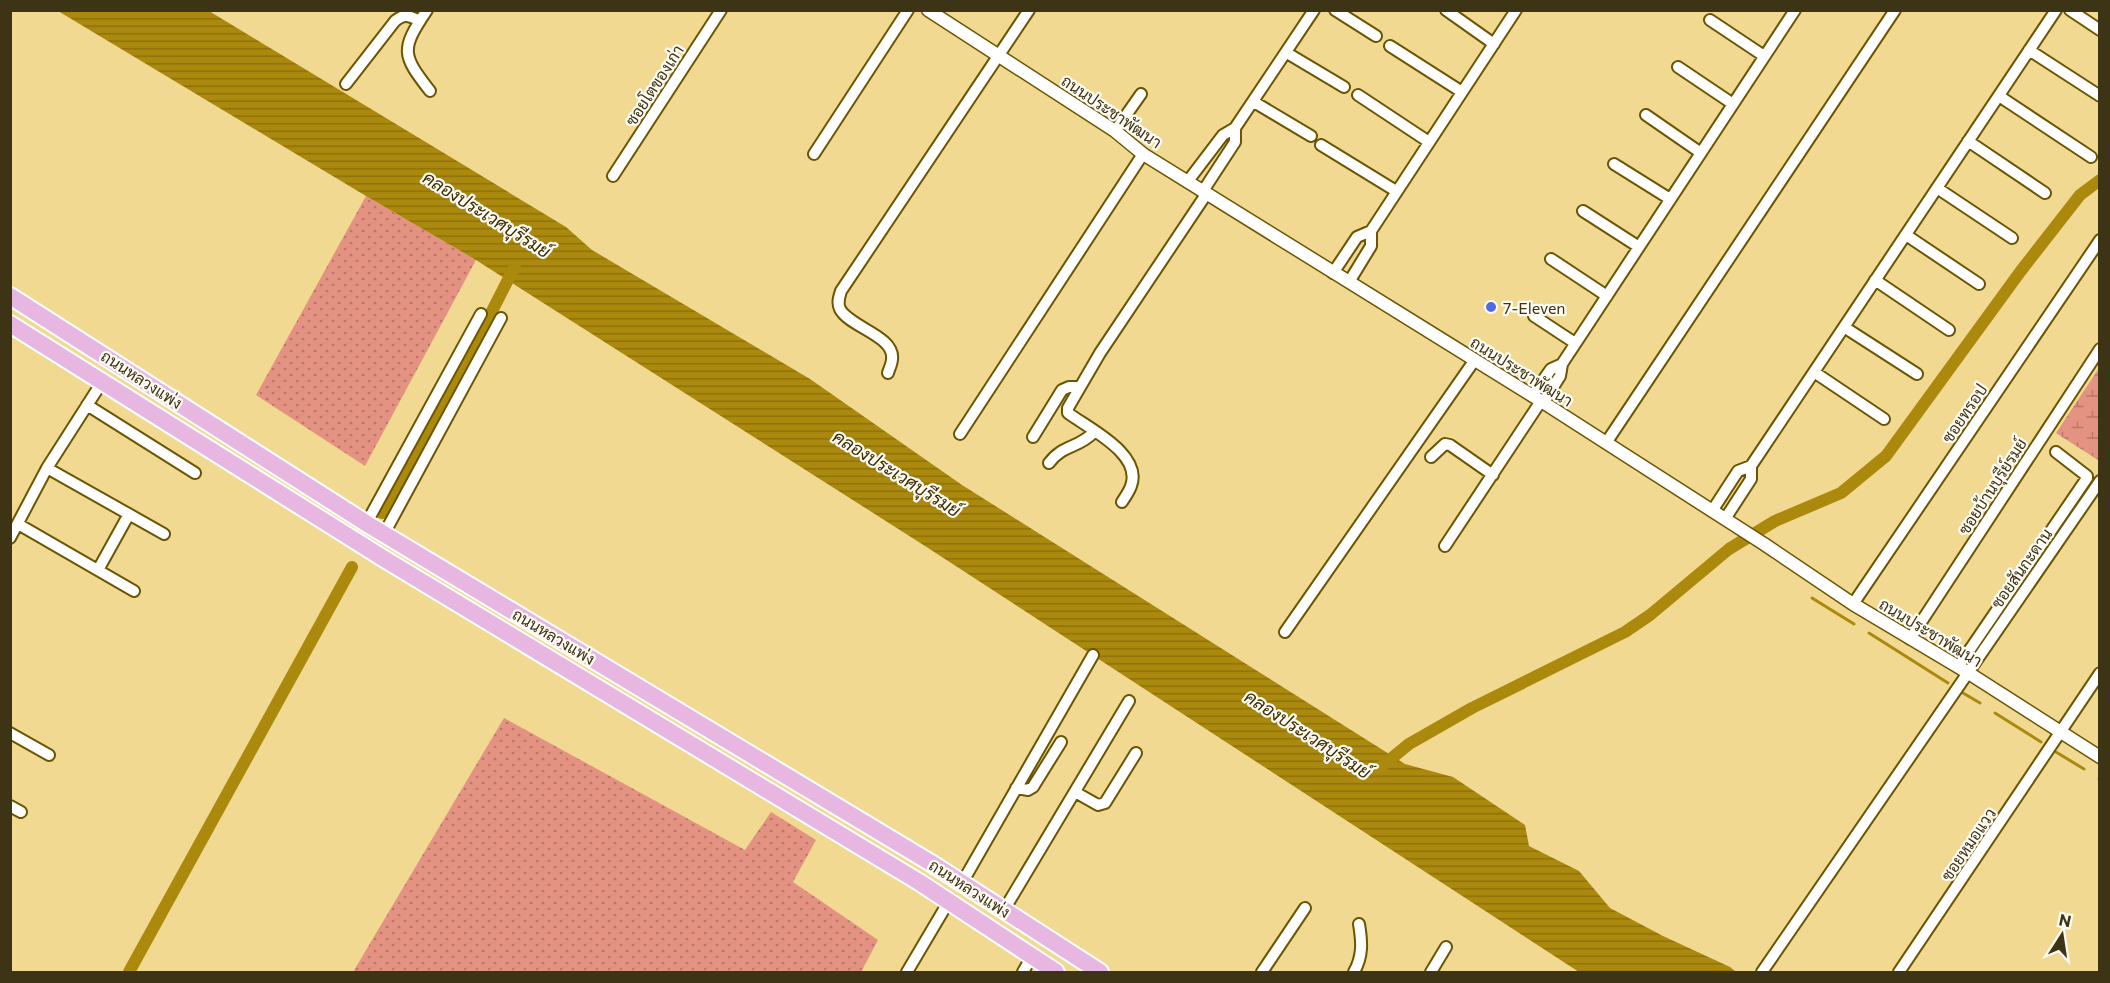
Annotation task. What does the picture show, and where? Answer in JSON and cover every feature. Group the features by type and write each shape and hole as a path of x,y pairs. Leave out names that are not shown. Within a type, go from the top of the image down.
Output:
{"main road":[{"name":"ถนนหลวงแพ่ง","path":"10,296 366,524 931,862 1100,972"},
{"name":"ถนนหลวงแพ่ง","path":"10,324 386,560 919,882 1056,972"},
{"path":"919,882 931,862"}],"street":[{"path":"427,10 410,39 407,52 412,68 430,91"},
{"name":"ซอยโตของเก่า","path":"613,176 721,10"},
{"path":"814,154 908,10"},
{"name":"ถนนประชาพัฒนา","path":"928,10 1115,131 1143,154 1539,400 1764,544 1853,604 2100,757"},
{"path":"888,373 893,359 891,349 841,311 838,302 841,291 1029,10"},
{"path":"1188,181 1223,135 1235,128 1314,10"},
{"path":"1335,10 1376,36"},
{"path":"1446,10 1494,44"},
{"path":"1349,282 1371,246 1371,231 1516,10"},
{"path":"1445,546 1493,475 1539,400 1560,376 1562,364 1575,343 1795,10"},
{"path":"1606,443 1895,10"},
{"path":"1725,519 1751,480 1751,466 2056,10"},
{"path":"2070,10 2100,30"},
{"path":"346,84 402,15 408,15 420,21"},
{"path":"1710,20 1764,56"},
{"path":"1390,46 1462,92"},
{"path":"2029,50 2100,96"},
{"path":"1287,53 1344,87"},
{"path":"1678,67 1733,104"},
{"path":"1115,131 1141,94"},
{"path":"1358,95 1429,142"},
{"path":"1999,96 2091,157"},
{"path":"1254,102 1311,136"},
{"path":"1646,115 1701,153"},
{"path":"1122,502 1131,485 1133,475 1124,455 1068,413 1068,408 1079,387 1235,142 1235,128"},
{"path":"1968,141 2045,193"},
{"path":"1321,144 1396,191"},
{"path":"960,434 1143,154"},
{"path":"1614,164 1670,200"},
{"path":"1937,188 2012,238"},
{"path":"1583,210 1639,247"},
{"path":"1333,273 1357,237 1371,231"},
{"path":"1906,235 1979,284"},
{"name":"ซอยทรอป","path":"1853,604 2100,240"},
{"path":"1551,259 1606,296"},
{"path":"1875,280 1949,330"},
{"path":"366,524 481,314"},
{"path":"1534,315 1575,343"},
{"path":"384,534 501,318"},
{"path":"1844,327 1917,374"},
{"name":"ซอยบ้านบุรีย์รมย์","path":"1910,639 2100,349"},
{"path":"1285,632 1474,361"},
{"path":"1814,372 1884,419"},
{"path":"10,538 47,468 102,382"},
{"path":"1033,437 1062,390 1079,387"},
{"path":"87,405 195,473"},
{"path":"1049,463 1055,454 1081,444 1094,432"},
{"path":"1431,457 1445,444 1450,445 1493,475"},
{"path":"1762,972 2087,478 2056,452"},
{"path":"1712,511 1738,471 1751,466"},
{"path":"47,468 164,534"},
{"name":"ซอยสันกะดาน","path":"1962,670 2100,481"},
{"path":"98,570 129,514"},
{"path":"18,524 134,591"},
{"path":"962,883 1093,655"},
{"name":"ซอยหมอแวว","path":"1899,972 2100,673"},
{"path":"1004,910 1129,701"},
{"path":"10,733 49,755"},
{"path":"1016,788 1022,790 1034,787 1061,742"},
{"path":"1076,792 1098,805 1105,803 1136,753"},
{"path":"907,972 949,901"},
{"path":"1262,972 1305,908"},
{"path":"1354,972 1361,955 1359,924"},
{"path":"1431,972 1446,947"},
{"path":"1023,972 1032,956"}],"green space":[{"path":"366,196 476,260 365,466 256,395"},
{"path":"2099,368 2100,458 2098,460 2056,433"},
{"path":"504,718 745,850 771,812 816,840 793,882 878,940 861,972 353,972"}],"water":[{"name":"คลองประเวศบุรีรมย์","path":"58,11 209,11 566,227 592,250 810,379 962,485 1405,764 1453,777 1525,825 1529,846 1579,871 1610,908 1736,972 1579,972 925,546 476,260"}],"waterway":[{"name":"คลองประเวศบุรีรมย์","path":"1381,767 1409,744 1472,708 1625,632 1650,615 1729,549 1775,521 1841,493 1886,456 2020,272 2080,195 2100,180"},
{"path":"382,513 457,380 515,266"},
{"path":"129,972 352,567"},
{"path":"1812,598 1854,624"},
{"path":"1869,633 1948,683"},
{"path":"1963,693 1980,703"},
{"path":"1995,713 2041,742"},
{"path":"2056,752 2084,769"}],"place":[{"name":"7-Eleven","path":"1491,307"}]}
